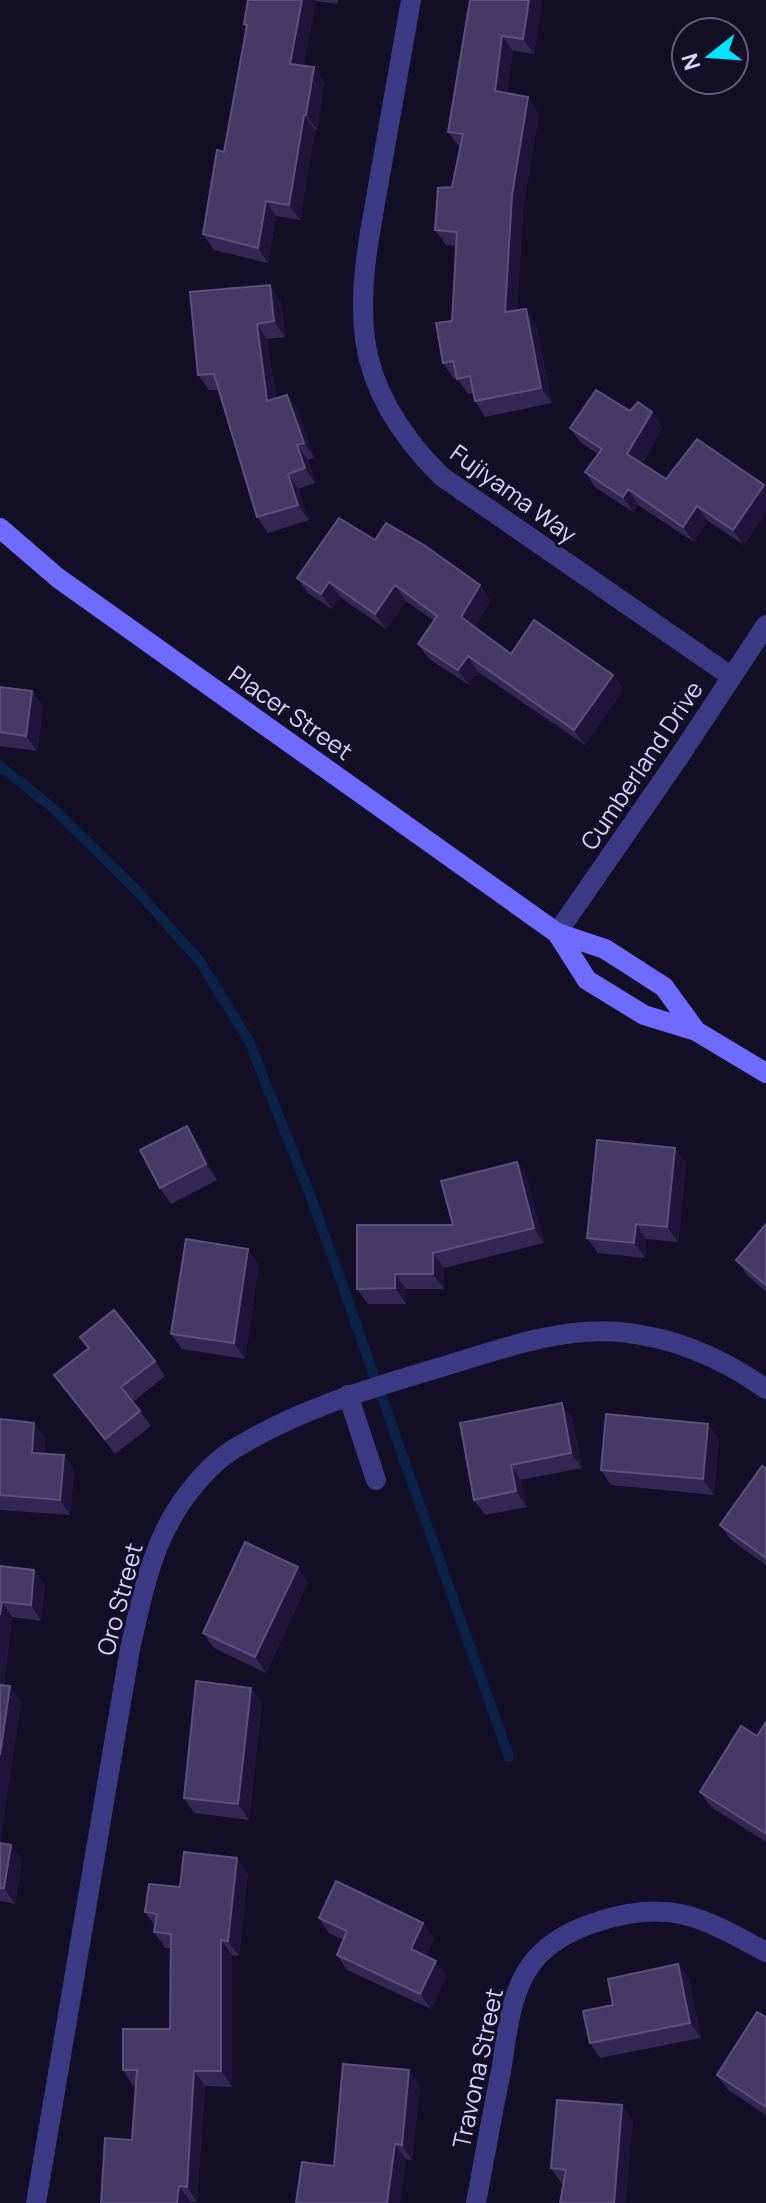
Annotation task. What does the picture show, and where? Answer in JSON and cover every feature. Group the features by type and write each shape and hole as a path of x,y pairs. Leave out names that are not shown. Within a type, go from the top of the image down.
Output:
{"main road":[{"name":"Placer Street","path":"0,528 71,587 557,933"},
{"path":"557,933 587,980 644,1015 696,1031 766,1073"},
{"path":"557,933 605,949 664,987 696,1031"}],"street":[{"name":"Fujiyama Way","path":"411,0 368,245 364,327 377,386 405,434 441,476 732,677"},
{"name":"Cumberland Drive","path":"557,933 766,625"},
{"name":"Oro Street","path":"36,2203 127,1665 148,1571 167,1525 186,1496 230,1452 282,1422 348,1395 540,1339 617,1332 684,1345 728,1365 766,1389"},
{"path":"348,1395 376,1480"},
{"name":"Travona Street","path":"476,2203 513,2006 530,1966 544,1950 562,1936 583,1926 651,1909 669,1910 695,1918 766,1952"}],"building":[{"path":"248,0 302,0 290,64 314,67 289,205 266,201 258,248 203,234 217,150 224,152 247,25 244,24"},
{"path":"470,0 529,0 523,39 502,36 495,91 528,97 512,195 505,312 526,309 541,388 475,401 470,376 457,379 453,361 443,363 436,323 452,321 457,232 435,230 438,188 452,187 463,134 448,132"},
{"path":"270,285 274,321 257,324 267,401 287,395 304,443 297,445 305,468 288,474 298,505 257,517 214,374 198,375 190,292"},
{"path":"596,390 630,411 638,402 652,412 627,454 666,479 697,439 764,485 733,530 697,506 683,527 628,489 623,497 585,472 602,449 570,428"},
{"path":"339,518 375,540 386,523 424,545 480,585 461,617 511,654 534,620 613,675 574,730 468,656 458,670 418,644 437,616 395,585 375,614 329,582 321,594 297,578"},
{"path":"0,687 32,691 26,736 0,732"},
{"path":"187,1126 206,1164 160,1188 140,1150"},
{"path":"597,1140 675,1148 667,1227 636,1224 634,1243 587,1238"},
{"path":"517,1162 534,1228 433,1253 433,1274 395,1274 395,1288 357,1289 357,1225 453,1225 441,1181"},
{"path":"766,1224 766,1285 736,1260"},
{"path":"186,1239 248,1249 234,1343 171,1334"},
{"path":"114,1310 155,1361 121,1387 140,1411 105,1439 54,1375 89,1348 80,1337"},
{"path":"562,1403 571,1453 511,1465 516,1491 474,1500 460,1423"},
{"path":"606,1414 708,1424 703,1479 601,1470"},
{"path":"0,1419 34,1423 32,1453 64,1455 60,1500 0,1495"},
{"path":"762,1466 766,1468 766,1558 720,1525"},
{"path":"245,1542 298,1567 255,1657 203,1633"},
{"path":"0,1566 34,1570 31,1605 2,1602 0,1615"},
{"path":"196,1681 251,1688 238,1804 184,1798"},
{"path":"0,1685 10,1686 0,1755"},
{"path":"766,1722 765,1833 700,1792 741,1726 757,1736"},
{"path":"0,1843 11,1845 4,1888 0,1888"},
{"path":"184,1852 237,1858 228,1941 221,1940 221,2071 194,2071 187,2187 179,2186 177,2203 101,2203 105,2138 132,2140 137,2070 123,2070 123,2029 170,2029 171,1934 154,1932 157,1914 145,1912 149,1884 180,1887"},
{"path":"336,1881 423,1923 411,1949 436,1961 420,1994 337,1955 347,1931 319,1918"},
{"path":"678,1964 690,2023 590,2043 583,2011 613,2005 608,1979"},
{"path":"757,2012 766,2017 766,2107 717,2075"},
{"path":"343,2064 409,2070 402,2145 395,2144 387,2203 296,2203 302,2162 334,2166"},
{"path":"557,2100 622,2105 614,2203 560,2203 566,2170 551,2168"}],"waterway":[{"path":"0,766 53,808 137,891 199,960 249,1041 314,1205 509,1757"}]}
